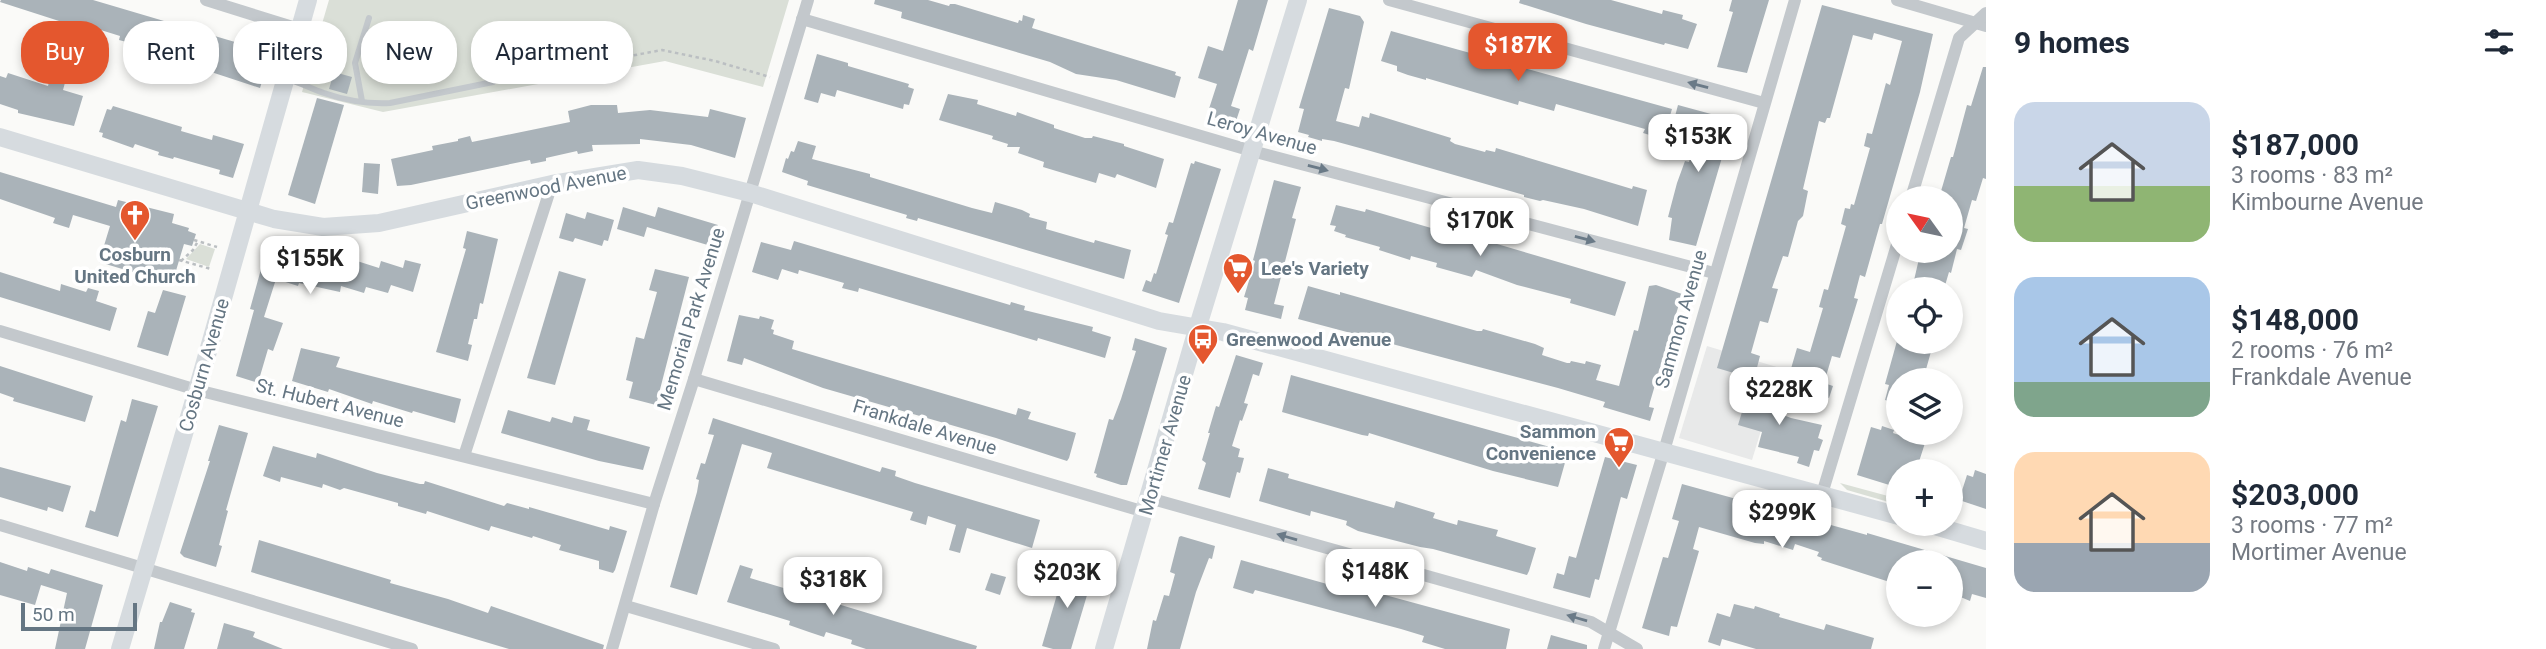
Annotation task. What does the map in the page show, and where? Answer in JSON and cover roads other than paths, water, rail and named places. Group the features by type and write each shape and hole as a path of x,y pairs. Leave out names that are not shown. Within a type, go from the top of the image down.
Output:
{"street":[{"path":"206,0 273,21"},
{"name":"Cosburn Avenue","path":"301,21 308,0"},
{"name":"Memorial Park Avenue","path":"612,649 653,504 694,379 808,0"},
{"name":"Mortimer Avenue","path":"1104,649 1198,326 1298,0"},
{"path":"1390,0 1764,103"},
{"name":"Sammon Avenue","path":"1604,649 1795,0"},
{"path":"1897,0 1980,24"},
{"path":"1915,186 1959,38 1980,24 1986,13"},
{"name":"Leroy Avenue","path":"802,19 1252,151 1714,273"},
{"name":"Cosburn Avenue","path":"120,649 283,84"},
{"name":"Greenwood Avenue","path":"0,137 247,212 300,225 345,227 413,216 552,184 638,170 682,176 750,193 1159,321 1198,326 1886,512"},
{"path":"464,456 552,184"},
{"path":"1822,494 1891,263"},
{"name":"St. Hubert Avenue","path":"0,331 197,390 653,504"},
{"name":"Frankdale Avenue","path":"694,379 1147,505 1591,622 1637,649"},
{"path":"0,525 412,649"},
{"path":"1963,534 1986,541"},
{"path":"626,606 774,649"}],"lane":[{"path":"362,101 355,63 369,18"},
{"path":"305,84 322,93 390,103 482,84"}],"place":[{"name":"Cosburn United Church","path":"135,242"},
{"name":"Lee's Variety","path":"1238,295"},
{"name":"Greenwood Avenue","path":"1203,366"},
{"name":"Sammon Convenience","path":"1619,469"}]}
